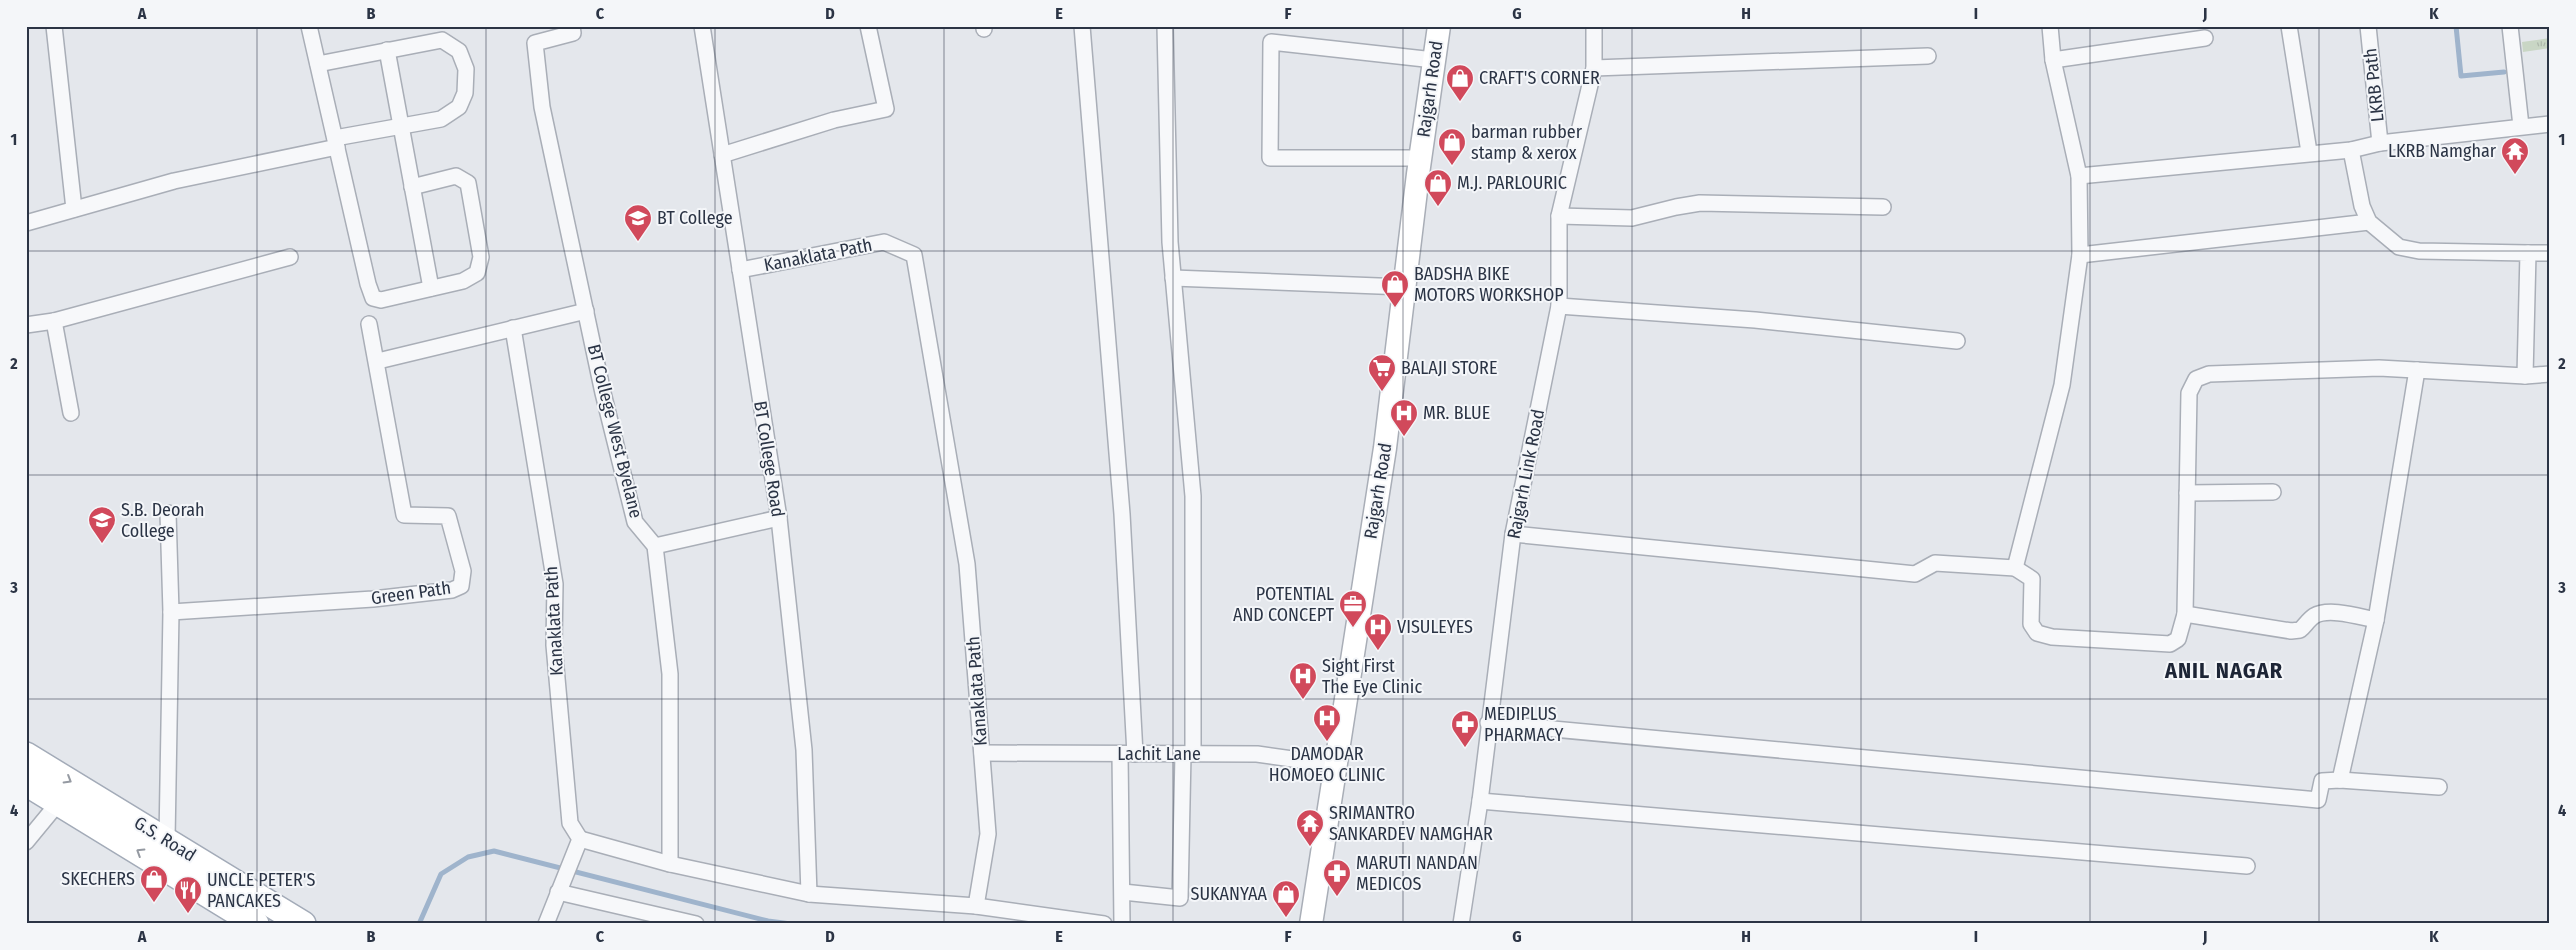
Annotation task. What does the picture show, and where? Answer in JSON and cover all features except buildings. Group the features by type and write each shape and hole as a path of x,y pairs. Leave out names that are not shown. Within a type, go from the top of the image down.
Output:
{"main road":[{"name":"Rajgarh Road","path":"1311,924 1385,448 1420,158 1439,26"},
{"name":"G.S. Road","path":"26,755 303,924"},
{"name":"G.S. Road","path":"26,782 256,924"}],"street":[{"path":"54,26 74,209"},
{"path":"309,26 368,284 373,298 381,300 463,281 477,273 481,257 468,183 456,176 412,186"},
{"name":"BT College West Byelane","path":"572,26 573,33 535,44 542,107 586,311 635,522 656,546"},
{"name":"BT College Road","path":"702,26 779,518 804,750 809,894"},
{"path":"722,155 834,120 886,109 868,26"},
{"path":"1082,26 1122,514 1128,754 1122,924"},
{"path":"1123,892 1180,898 1188,754 1193,496 1170,242 1165,26"},
{"name":"Rajgarh Link Road","path":"1460,924 1480,801 1488,723 1513,534 1559,306 1558,216 1594,68 1594,26"},
{"path":"2015,568 2062,385 2080,255 2079,176 2053,60 2050,26"},
{"path":"2289,26 2309,152"},
{"name":"LKRB Path","path":"2368,26 2380,143"},
{"path":"2510,26 2521,126"},
{"path":"2053,60 2206,38"},
{"path":"26,223 174,181 402,126 441,119 459,107 465,93 466,69 458,51 442,40 318,64"},
{"path":"1420,158 1270,158 1271,42 1434,60"},
{"path":"387,50 430,288"},
{"path":"1594,68 1928,56"},
{"path":"2079,176 2309,152 2351,150 2380,143 2550,124"},
{"path":"2351,150 2362,206 2369,222 2398,247 2419,252 2550,253"},
{"path":"1558,216 1632,218 1676,206 1700,203 1883,207"},
{"path":"2080,255 2369,222"},
{"name":"Kanaklata Path","path":"740,270 884,242 914,255 967,564 988,834 976,906"},
{"path":"2525,376 2528,253"},
{"path":"26,326 54,321 290,257"},
{"path":"1173,278 1404,288"},
{"path":"1559,306 1755,320 1957,341"},
{"path":"378,361 586,311"},
{"path":"54,321 71,413"},
{"name":"Green Path","path":"172,612 373,599 452,590 461,586 463,571 448,516 404,515 378,361 369,324"},
{"name":"Kanaklata Path","path":"513,328 555,584 554,645 570,823 580,839"},
{"path":"1513,534 1915,574 1935,563 2015,568 2032,580 2031,624 2037,633 2052,637 2170,644 2180,636 2184,614 2189,392 2196,379 2209,374 2379,368 2525,376 2550,374"},
{"path":"2340,780 2376,620 2417,370"},
{"path":"2187,492 2273,492"},
{"path":"167,840 172,612 168,513"},
{"path":"670,864 670,674 656,546 779,518"},
{"path":"2184,614 2291,631 2300,630 2312,617 2319,614 2331,613 2376,620"},
{"path":"1488,723 2318,800 2322,781 2340,780 2439,787"},
{"name":"Lachit Lane","path":"982,753 1257,754 1335,765"},
{"path":"1480,801 2247,866"},
{"path":"26,842 59,802"},
{"path":"546,924 580,839 670,864 809,894 976,906 1104,924"},
{"path":"558,892 696,924"}],"green space":[{"path":"2550,38 2550,48 2523,52 2522,42"}],"waterway":[{"path":"2456,26 2461,76 2504,72"},
{"path":"419,924 441,874 468,857 494,851 768,921 791,924"}],"place":[{"name":"CRAFT'S CORNER","path":"1460,102"},
{"name":"barman rubber stamp & xerox","path":"1452,166"},
{"name":"LKRB Namghar","path":"2515,175"},
{"name":"M.J. PARLOURIC","path":"1438,207"},
{"name":"BT College","path":"638,242"},
{"name":"BADSHA BIKE MOTORS WORKSHOP","path":"1395,308"},
{"name":"BALAJI STORE","path":"1382,392"},
{"name":"MR. BLUE","path":"1404,437"},
{"name":"S.B. Deorah College","path":"102,544"},
{"name":"POTENTIAL AND CONCEPT","path":"1353,628"},
{"name":"VISULEYES","path":"1378,651"},
{"name":"Sight First The Eye Clinic","path":"1303,700"},
{"name":"DAMODAR HOMOEO CLINIC","path":"1327,742"},
{"name":"MEDIPLUS PHARMACY","path":"1465,748"},
{"name":"SRIMANTRO SANKARDEV NAMGHAR","path":"1310,847"},
{"name":"MARUTI NANDAN MEDICOS","path":"1337,897"},
{"name":"SKECHERS","path":"154,903"},
{"name":"UNCLE PETER'S PANCAKES","path":"188,914"},
{"name":"SUKANYAA","path":"1286,918"}],"district":[{"name":"ANIL NAGAR","path":"2224,670"}]}
